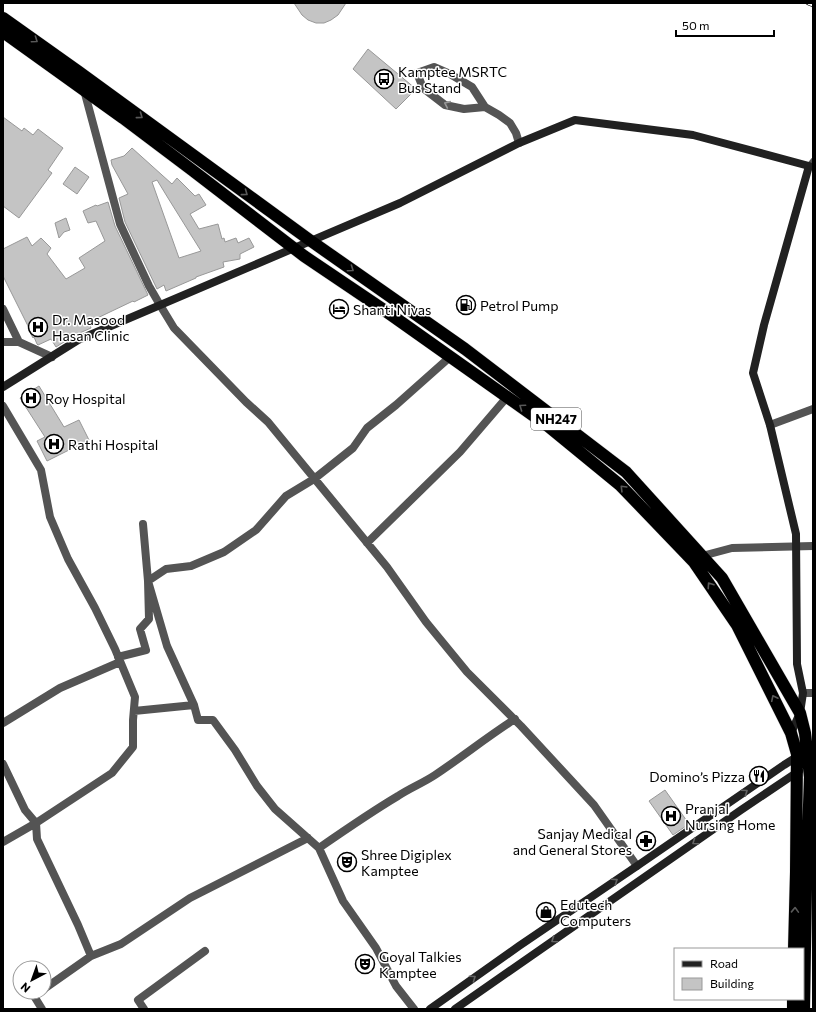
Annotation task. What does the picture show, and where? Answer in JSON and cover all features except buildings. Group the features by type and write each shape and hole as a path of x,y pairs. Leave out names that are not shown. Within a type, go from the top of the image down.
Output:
{"highway":[{"name":"NH247","path":"3,18 311,241 474,356 626,472 698,559 737,625 791,733 797,754 794,948"},
{"name":"NH247","path":"3,32 123,118 294,248 548,426 620,485 698,559 722,578 800,713 805,733 810,777 809,889 804,1009"},
{"path":"422,337 429,324"},
{"path":"467,368 474,356"}],"street":[{"path":"485,107 464,109 445,105 423,88 417,73 434,67 450,74 472,87 485,107 510,123 516,133 519,143"},
{"path":"79,72 120,224 149,286 174,328 246,402 268,422 387,566 426,622 466,672 515,719 594,805 638,866"},
{"path":"3,387 78,340 400,203 519,143 575,120 693,135 811,163 764,325 753,373 770,425 796,534 797,664 803,693 800,713 791,733"},
{"path":"3,309 20,342"},
{"path":"3,342 20,342 52,357"},
{"path":"148,581 166,569 191,566 224,552 256,530 286,496 314,479 353,448 367,428 396,405 450,357"},
{"path":"367,543 460,452 507,397"},
{"path":"3,406 42,470 50,517 68,559 95,608 135,697 133,747 112,773 36,823 3,842"},
{"path":"770,425 813,409"},
{"path":"3,723 60,688 119,659 146,650 140,629 149,619 148,581 143,524"},
{"path":"698,559 732,548 813,546"},
{"path":"148,581 167,646 194,706 198,720 213,720 235,750 257,786 275,809 319,848 343,901 376,948 396,986 414,1009"},
{"path":"803,693 813,693"},
{"path":"134,711 194,706"},
{"path":"319,848 399,795 428,780 515,719"},
{"path":"430,1009 519,946 784,765 807,751"},
{"path":"3,764 25,810 36,823 37,839 91,956"},
{"path":"455,1009 741,810 809,766"},
{"path":"52,983 91,956 121,944 190,898 308,838"},
{"path":"144,1009 138,1000 206,951"},
{"path":"36,1000 42,1009"}],"railway":[{"path":"808,3 813,5"}],"place":[{"name":"Kamptee MSRTC Bus Stand","path":"384,79"},
{"name":"Petrol Pump","path":"466,305"},
{"name":"Shanti Nivas","path":"339,309"},
{"name":"Dr. Masood Hasan Clinic","path":"38,327"},
{"name":"Roy Hospital","path":"31,398"},
{"name":"Rathi Hospital","path":"54,444"},
{"name":"Domino’s Pizza","path":"759,776"},
{"name":"Pranjal Nursing Home","path":"671,816"},
{"name":"Sanjay Medical and General Stores","path":"646,841"},
{"name":"Shree Digiplex Kamptee","path":"347,862"},
{"name":"Edutech Computers","path":"546,912"},
{"name":"Goyal Talkies Kamptee","path":"365,964"}]}
